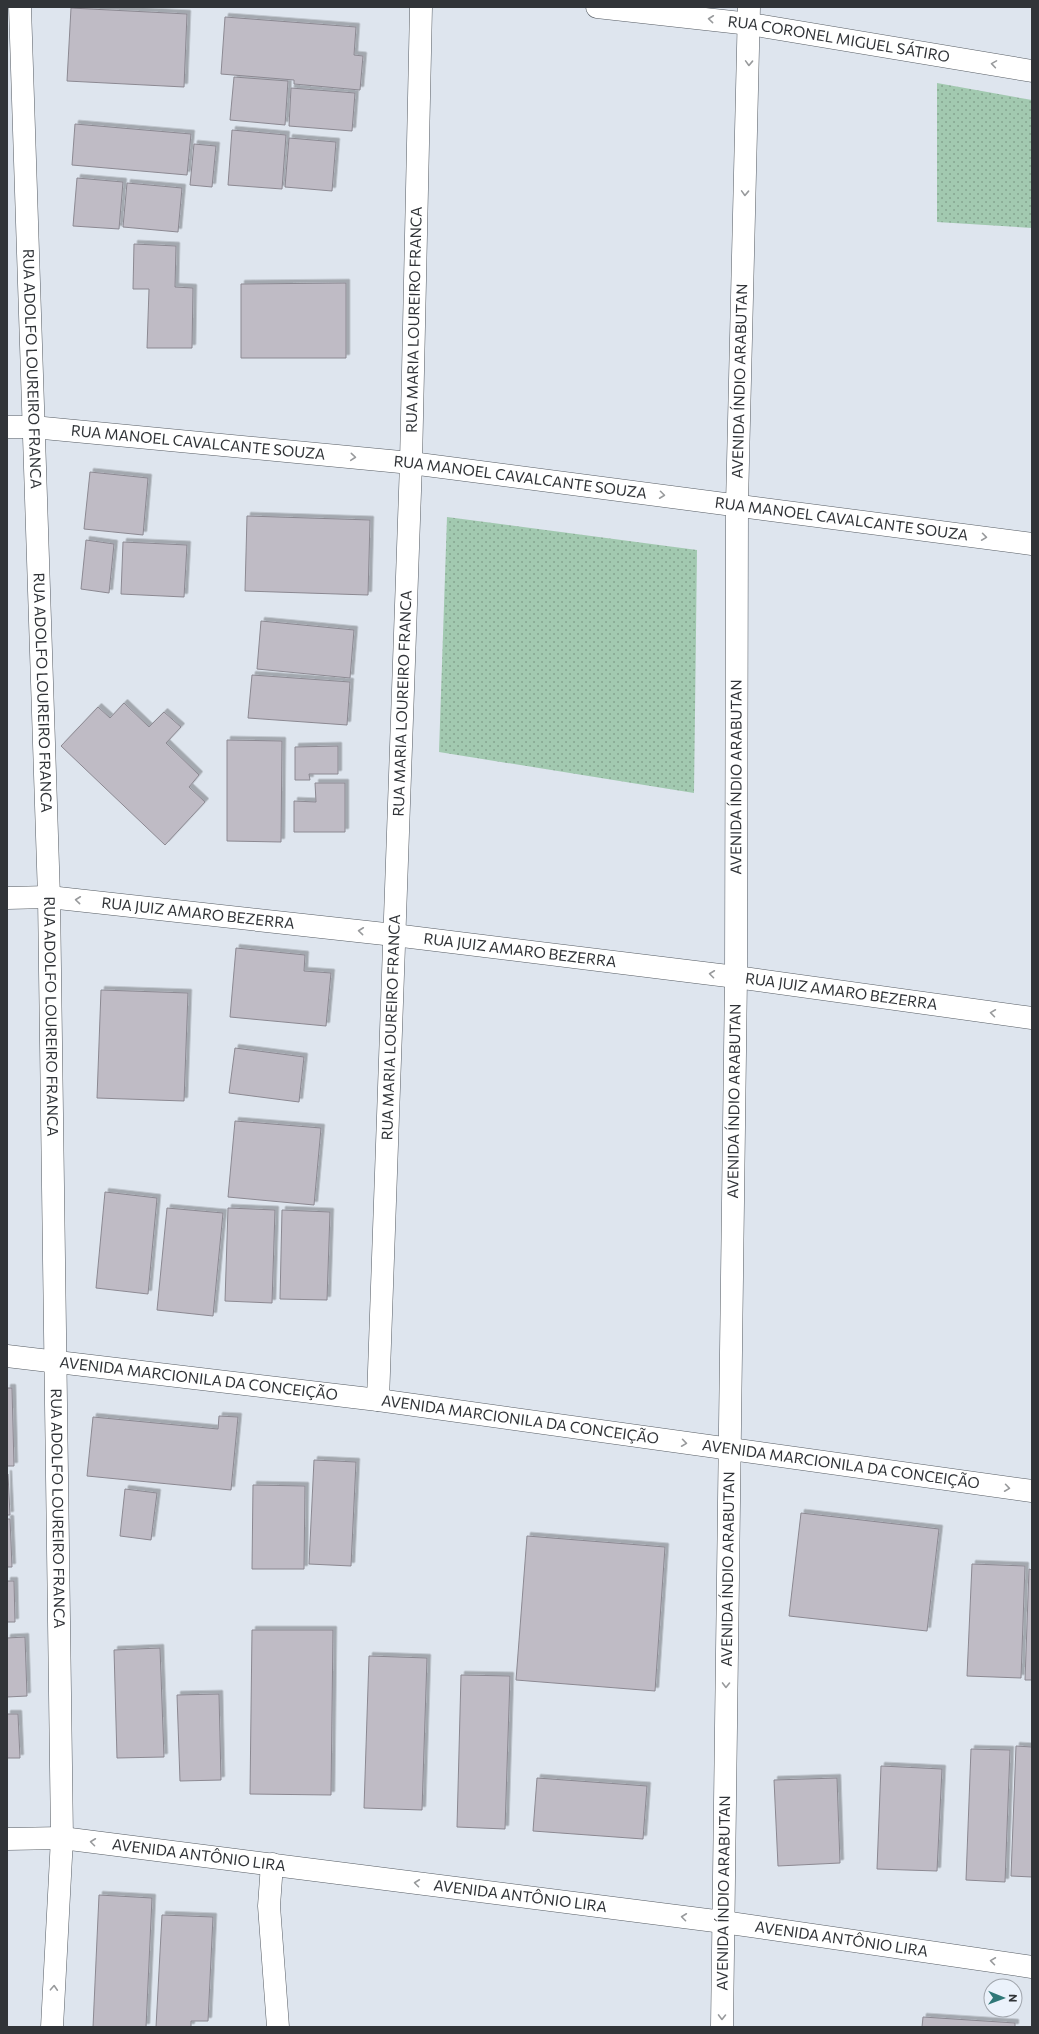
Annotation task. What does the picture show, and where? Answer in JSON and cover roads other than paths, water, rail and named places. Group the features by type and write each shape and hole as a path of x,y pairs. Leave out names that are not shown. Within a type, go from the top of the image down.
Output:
{"street":[{"name":"RUA ADOLFO LOUREIRO FRANCA","path":"20,7 32,426 49,897 62,1838 52,2027"},
{"name":"RUA MARIA LOUREIRO FRANCA","path":"378,1400 411,463 422,7"},
{"name":"RUA CORONEL MIGUEL SÁTIRO","path":"597,7 750,15 1032,71"},
{"name":"AVENIDA ÍNDIO ARABUTAN","path":"722,2027 736,977 737,504 750,15"},
{"name":"RUA MANOEL CAVALCANTE SOUZA","path":"7,427 32,426 411,463 737,504 1032,544"},
{"name":"RUA JUIZ AMARO BEZERRA","path":"7,898 49,897 394,935 736,977 1032,1018"},
{"name":"AVENIDA MARCIONILA DA CONCEIÇÃO","path":"7,1356 55,1363 378,1400 1032,1491"},
{"name":"AVENIDA ANTÔNIO LIRA","path":"7,1840 62,1838 272,1864 723,1922 1032,1967"},
{"path":"272,1864 269,1906 278,2027"}]}
